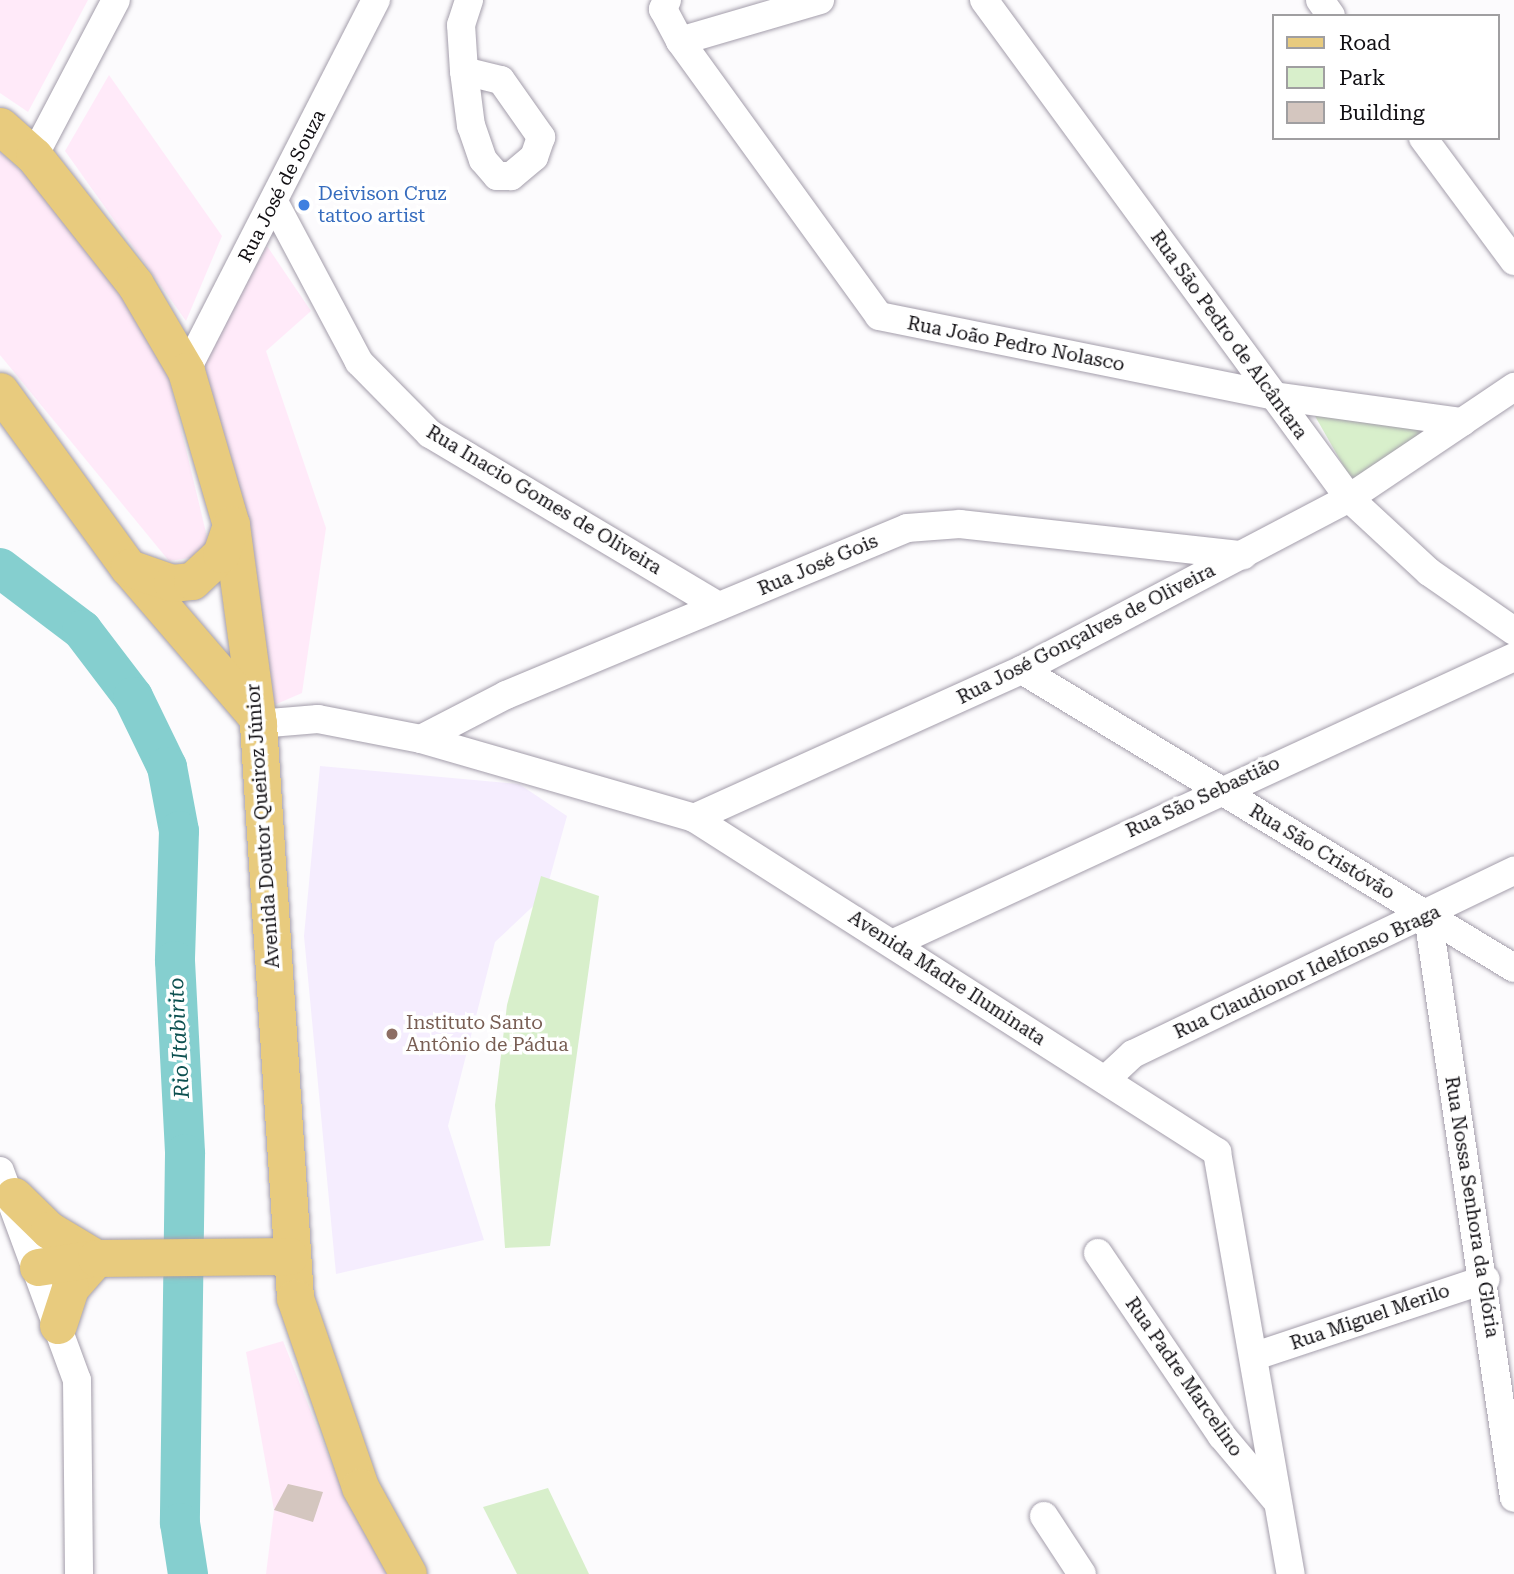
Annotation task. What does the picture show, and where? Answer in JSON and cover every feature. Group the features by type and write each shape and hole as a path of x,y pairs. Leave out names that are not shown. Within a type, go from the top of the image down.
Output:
{"main road":[{"name":"Avenida Doutor Queiroz Júnior","path":"0,126 34,156 135,284 186,371 231,525 257,720 289,1256 318,1380 360,1487 408,1574"},
{"path":"0,391 128,568 257,720"},
{"path":"128,568 172,583 192,581 215,562 231,525"},
{"path":"7,1184 49,1230 105,1258"},
{"path":"38,1267 105,1258 289,1256"},
{"path":"58,1325 70,1288 105,1258"}],"street":[{"path":"34,156 116,0"},
{"name":"Rua José de Souza","path":"186,371 376,0"},
{"path":"464,71 461,25 469,0"},
{"path":"680,41 820,0"},
{"name":"Rua São Pedro de Alcântara","path":"984,0 1349,498 1429,572 1514,631"},
{"name":"Rua João Pedro Nolasco","path":"665,4 680,41 879,316 1274,396 1462,422"},
{"path":"1424,140 1514,261"},
{"name":"Rua Inacio Gomes de Oliveira","path":"274,202 359,362 430,435 719,606"},
{"path":"1462,422 1514,387"},
{"name":"Rua José Gonçalves de Oliveira","path":"694,818 1022,670 1349,498 1462,422"},
{"name":"Rua José Gois","path":"421,739 506,695 907,528 933,524 1243,555"},
{"name":"Rua São Sebastião","path":"894,943 1219,789 1514,657"},
{"name":"Rua São Cristóvão","path":"1022,670 1514,968"},
{"name":"Avenida Madre Iluminata","path":"257,720 318,719 421,739 694,818 894,943 1217,1152 1255,1356 1275,1499 1291,1574"},
{"name":"Rua Claudionor Idelfonso Braga","path":"1105,1080 1133,1054 1428,916 1514,871"},
{"name":"Rua Nossa Senhora da Glória","path":"1428,916 1486,1279 1514,1498"},
{"path":"7,1184 77,1380 79,1574"},
{"name":"Rua Padre Marcelino","path":"1098,1253 1222,1437 1275,1499"},
{"name":"Rua Miguel Merilo","path":"1255,1356 1486,1279"},
{"path":"1489,1312 1514,1336"},
{"path":"1044,1516 1082,1574"}],"shaded area":[{"path":"0,0 88,0 28,112 0,93"},
{"path":"109,75 222,236 186,321 65,151"},
{"path":"0,152 31,180 112,278 167,370 208,541 196,557 169,561 0,355"},
{"path":"267,246 311,311 266,351 326,528 302,693 265,709 199,372"},
{"name":"Instituto Santo Antônio de Pádua","path":"320,766 519,784 567,816 545,895 495,942 448,1126 484,1240 336,1274 304,936"},
{"path":"283,1341 336,1475 388,1574 266,1574 274,1510 246,1352"}],"green space":[{"path":"1311,409 1446,427 1356,488"},
{"path":"541,876 599,896 550,1246 505,1248 495,1105 507,1005"},
{"path":"548,1488 589,1574 517,1574 483,1507"}],"building":[{"path":"288,1484 323,1492 313,1522 274,1510"}],"waterway":[{"name":"Rio Itabirito","path":"0,568 82,630 133,697 167,767 179,831 175,961 185,1154 180,1523 188,1574"}],"place":[{"name":"Deivison Cruz tattoo artist","path":"304,205"},
{"name":"Instituto Santo Antônio de Pádua","path":"392,1034"}]}
